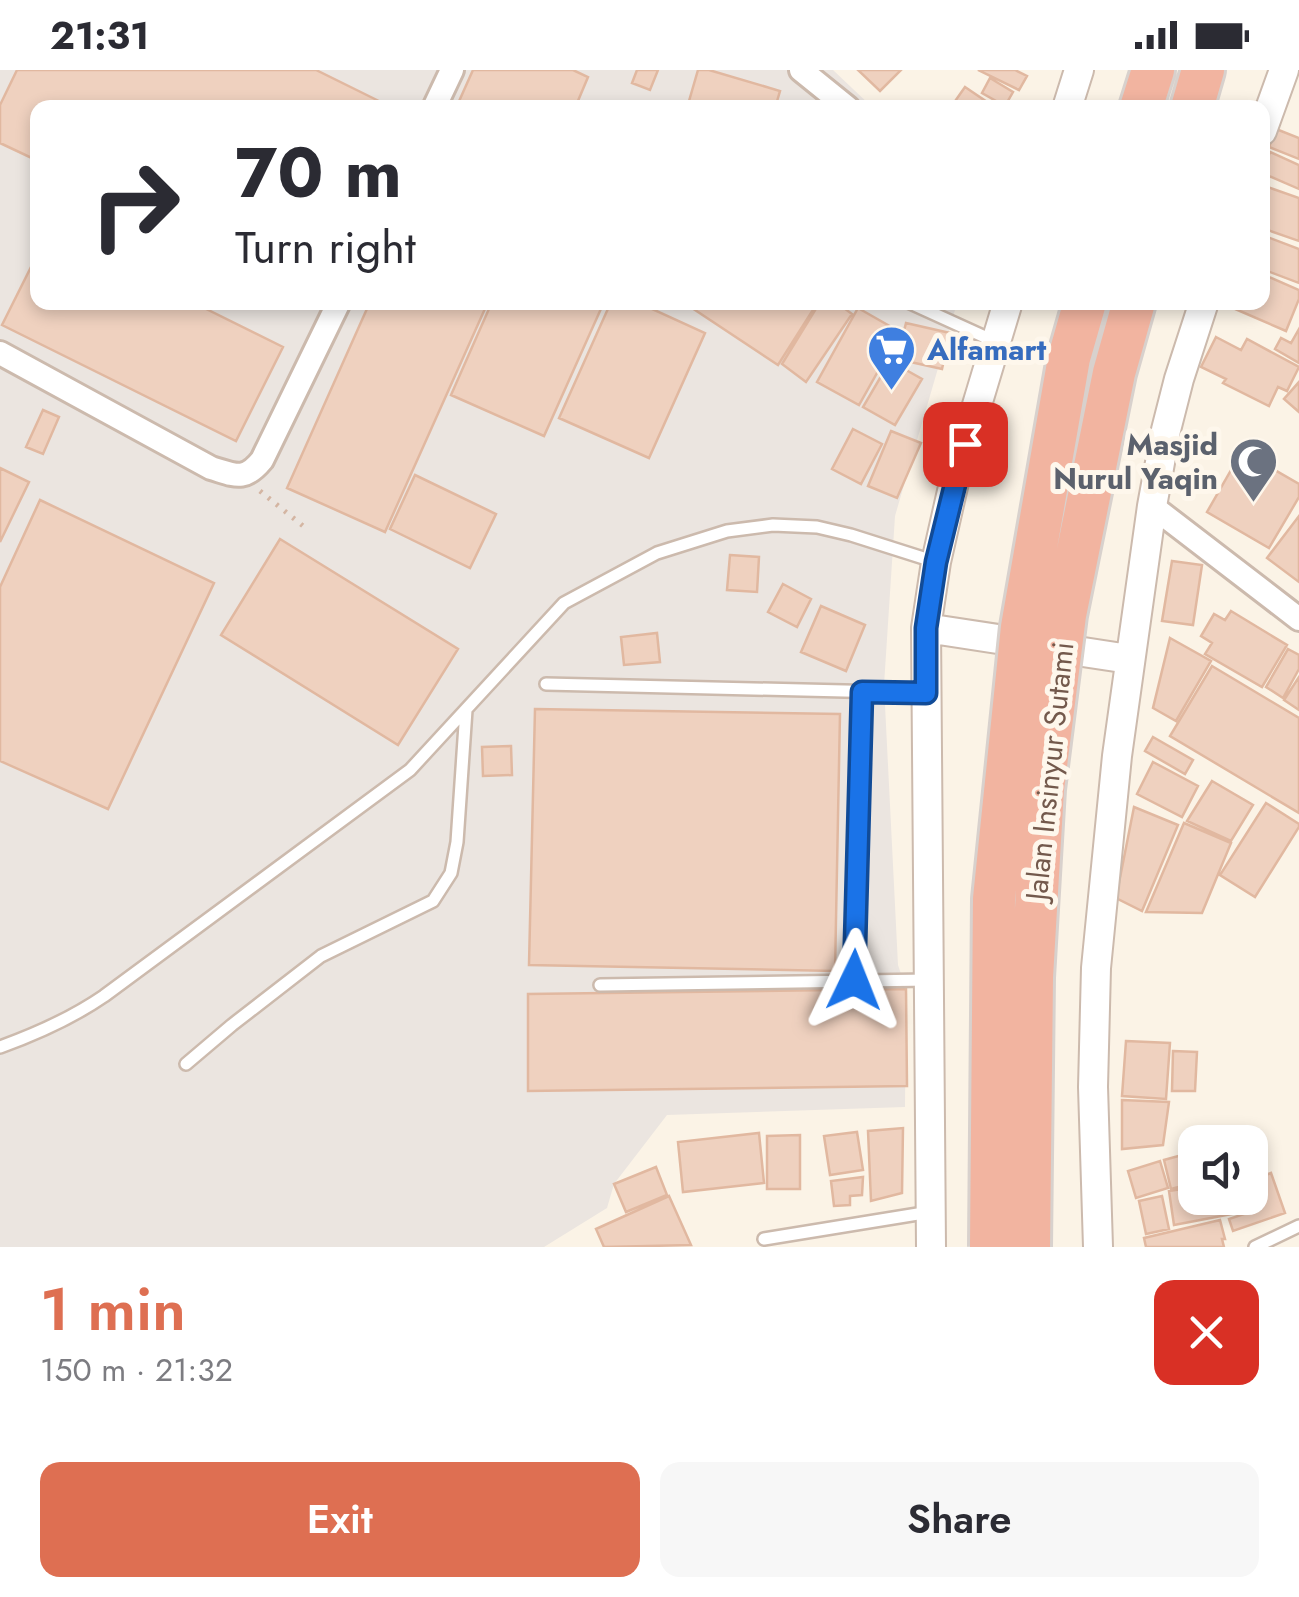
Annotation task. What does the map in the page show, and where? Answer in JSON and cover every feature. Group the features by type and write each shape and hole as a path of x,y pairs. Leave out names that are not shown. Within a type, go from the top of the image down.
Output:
{"highway":[{"path":"1144,100 1153,70"},
{"path":"1195,100 1204,70"},
{"name":"Jalan Insinyur Sutami","path":"991,1247 994,899 1022,627 1069,358 1083,310"},
{"name":"Jalan Insinyur Sutami","path":"1029,1247 1032,977 1043,789 1065,614 1114,373 1132,310"}],"street":[{"path":"801,70 838,100"},
{"path":"1070,100 1079,70"},
{"path":"1270,109 1284,70"},
{"path":"436,100 444,73"},
{"path":"0,353 211,468 242,476 262,460 335,310"},
{"path":"931,1247 926,628 955,478 1006,310"},
{"path":"1098,1247 1096,968 1116,756 1166,430 1201,310"},
{"path":"1152,506 1299,619"},
{"path":"926,628 1129,660"}],"lane":[{"path":"926,310 996,342"},
{"path":"0,1047 83,1011 410,770 564,604 657,553 727,531 773,525 817,526 936,562"},
{"path":"546,684 926,693"},
{"path":"854,980 862,692"},
{"path":"186,1064 321,956 433,901 450,873 458,842 466,710"},
{"path":"600,985 928,980"},
{"path":"764,1238 930,1212"},
{"path":"1256,1247 1299,1226"}],"path":[{"path":"242,476 308,530"}],"shaded area":[{"path":"0,70 833,70 865,100 30,100 30,310 955,310 895,516 884,685 898,965 906,989 905,1107 667,1115 614,1184 607,1208 544,1247 0,1247"}],"building":[{"path":"17,70 316,70 377,100 30,100 30,157 0,143 0,105"},
{"path":"473,70 573,70 588,77 578,100 460,100"},
{"path":"637,70 658,70 650,90 632,83"},
{"path":"698,70 780,91 777,100 689,100"},
{"path":"858,70 901,70 880,91"},
{"path":"978,70 1015,70 1027,76 1019,90"},
{"path":"990,78 1013,92 1008,100 994,100 982,93"},
{"path":"965,87 984,100 956,100"},
{"path":"1276,129 1299,138 1299,159 1270,147"},
{"path":"1270,152 1299,165 1299,189 1270,176"},
{"path":"1270,188 1299,198 1299,241 1270,231"},
{"path":"1270,238 1299,249 1299,283 1270,272"},
{"path":"30,269 30,310 208,310 283,347 236,441 2,325"},
{"path":"1270,277 1299,290 1286,331 1237,310 1270,310"},
{"path":"366,310 484,310 385,532 287,488"},
{"path":"488,310 600,310 544,436 451,395"},
{"path":"607,310 655,310 705,333 649,458 559,418"},
{"path":"695,310 813,310 778,365"},
{"path":"815,310 847,310 852,314 806,382 782,364"},
{"path":"857,310 900,332 859,405 817,382"},
{"path":"906,323 950,333 942,369 897,359"},
{"path":"1299,329 1299,363 1275,349 1281,338 1291,343"},
{"path":"1216,337 1241,350 1247,339 1299,367 1287,391 1278,387 1269,406 1201,367"},
{"name":"Alfamart","path":"890,361 922,379 895,425 863,407"},
{"path":"1299,382 1299,412 1284,399"},
{"path":"43,410 59,417 43,454 26,447"},
{"path":"853,429 882,444 861,484 832,469"},
{"path":"891,431 921,443 897,498 868,486"},
{"name":"Masjid Nurul Yaqin","path":"1242,451 1299,484 1299,497 1269,548 1207,512"},
{"path":"0,468 29,482 0,542"},
{"path":"415,475 496,514 470,568 390,529"},
{"path":"40,500 214,583 108,809 0,761 0,587"},
{"path":"1299,516 1299,582 1267,558"},
{"path":"280,539 458,649 398,745 221,635"},
{"path":"730,555 759,557 757,592 727,590"},
{"path":"1172,561 1202,565 1193,625 1162,621"},
{"path":"783,584 811,599 797,627 768,612"},
{"path":"821,606 865,625 846,671 801,652"},
{"path":"1231,611 1287,645 1262,687 1205,654 1212,643 1201,636 1214,614 1225,620"},
{"path":"657,633 660,662 624,665 621,637"},
{"path":"1170,638 1211,661 1176,721 1153,708"},
{"path":"1288,649 1299,655 1299,669 1283,698 1266,687"},
{"path":"1212,666 1299,718 1299,813 1170,736"},
{"path":"1299,677 1299,710 1284,700"},
{"path":"535,709 840,714 835,971 529,965"},
{"path":"1153,737 1193,760 1185,774 1145,751"},
{"path":"511,746 512,775 483,776 482,747"},
{"path":"1153,762 1198,786 1182,817 1137,794"},
{"path":"1212,781 1253,805 1231,841 1187,821"},
{"path":"1266,803 1299,827 1255,897 1220,875"},
{"path":"1134,807 1178,825 1142,911 1116,898"},
{"path":"1184,823 1231,843 1202,913 1146,912"},
{"path":"906,989 907,1086 528,1091 528,994"},
{"path":"1126,1041 1170,1043 1166,1099 1122,1096"},
{"path":"1173,1051 1197,1052 1195,1091 1172,1091"},
{"path":"1122,1100 1169,1102 1163,1145 1122,1149"},
{"path":"903,1128 902,1193 871,1201 868,1131"},
{"path":"857,1132 863,1170 830,1175 824,1136"},
{"path":"759,1133 764,1183 683,1192 678,1142"},
{"path":"800,1135 800,1189 767,1189 767,1136"},
{"path":"1178,1156 1178,1187 1171,1189 1164,1160"},
{"path":"1160,1161 1168,1188 1136,1198 1128,1171"},
{"path":"656,1167 667,1195 626,1212 614,1184"},
{"path":"1271,1173 1285,1213 1233,1231 1229,1219 1268,1215"},
{"path":"863,1177 862,1195 850,1196 850,1205 834,1206 831,1181"},
{"path":"1178,1190 1178,1215 1226,1215 1174,1225 1169,1191"},
{"path":"669,1196 691,1245 604,1247 596,1229"},
{"path":"1162,1196 1169,1229 1146,1234 1139,1201"},
{"path":"1220,1220 1224,1247 1146,1247 1144,1238"}],"place":[{"name":"Alfamart","path":"892,392"},
{"name":"Masjid Nurul Yaqin","path":"1253,504"}],"route":[{"path":"854,980 862,692 926,693 926,628 936,562 965,444"}]}
